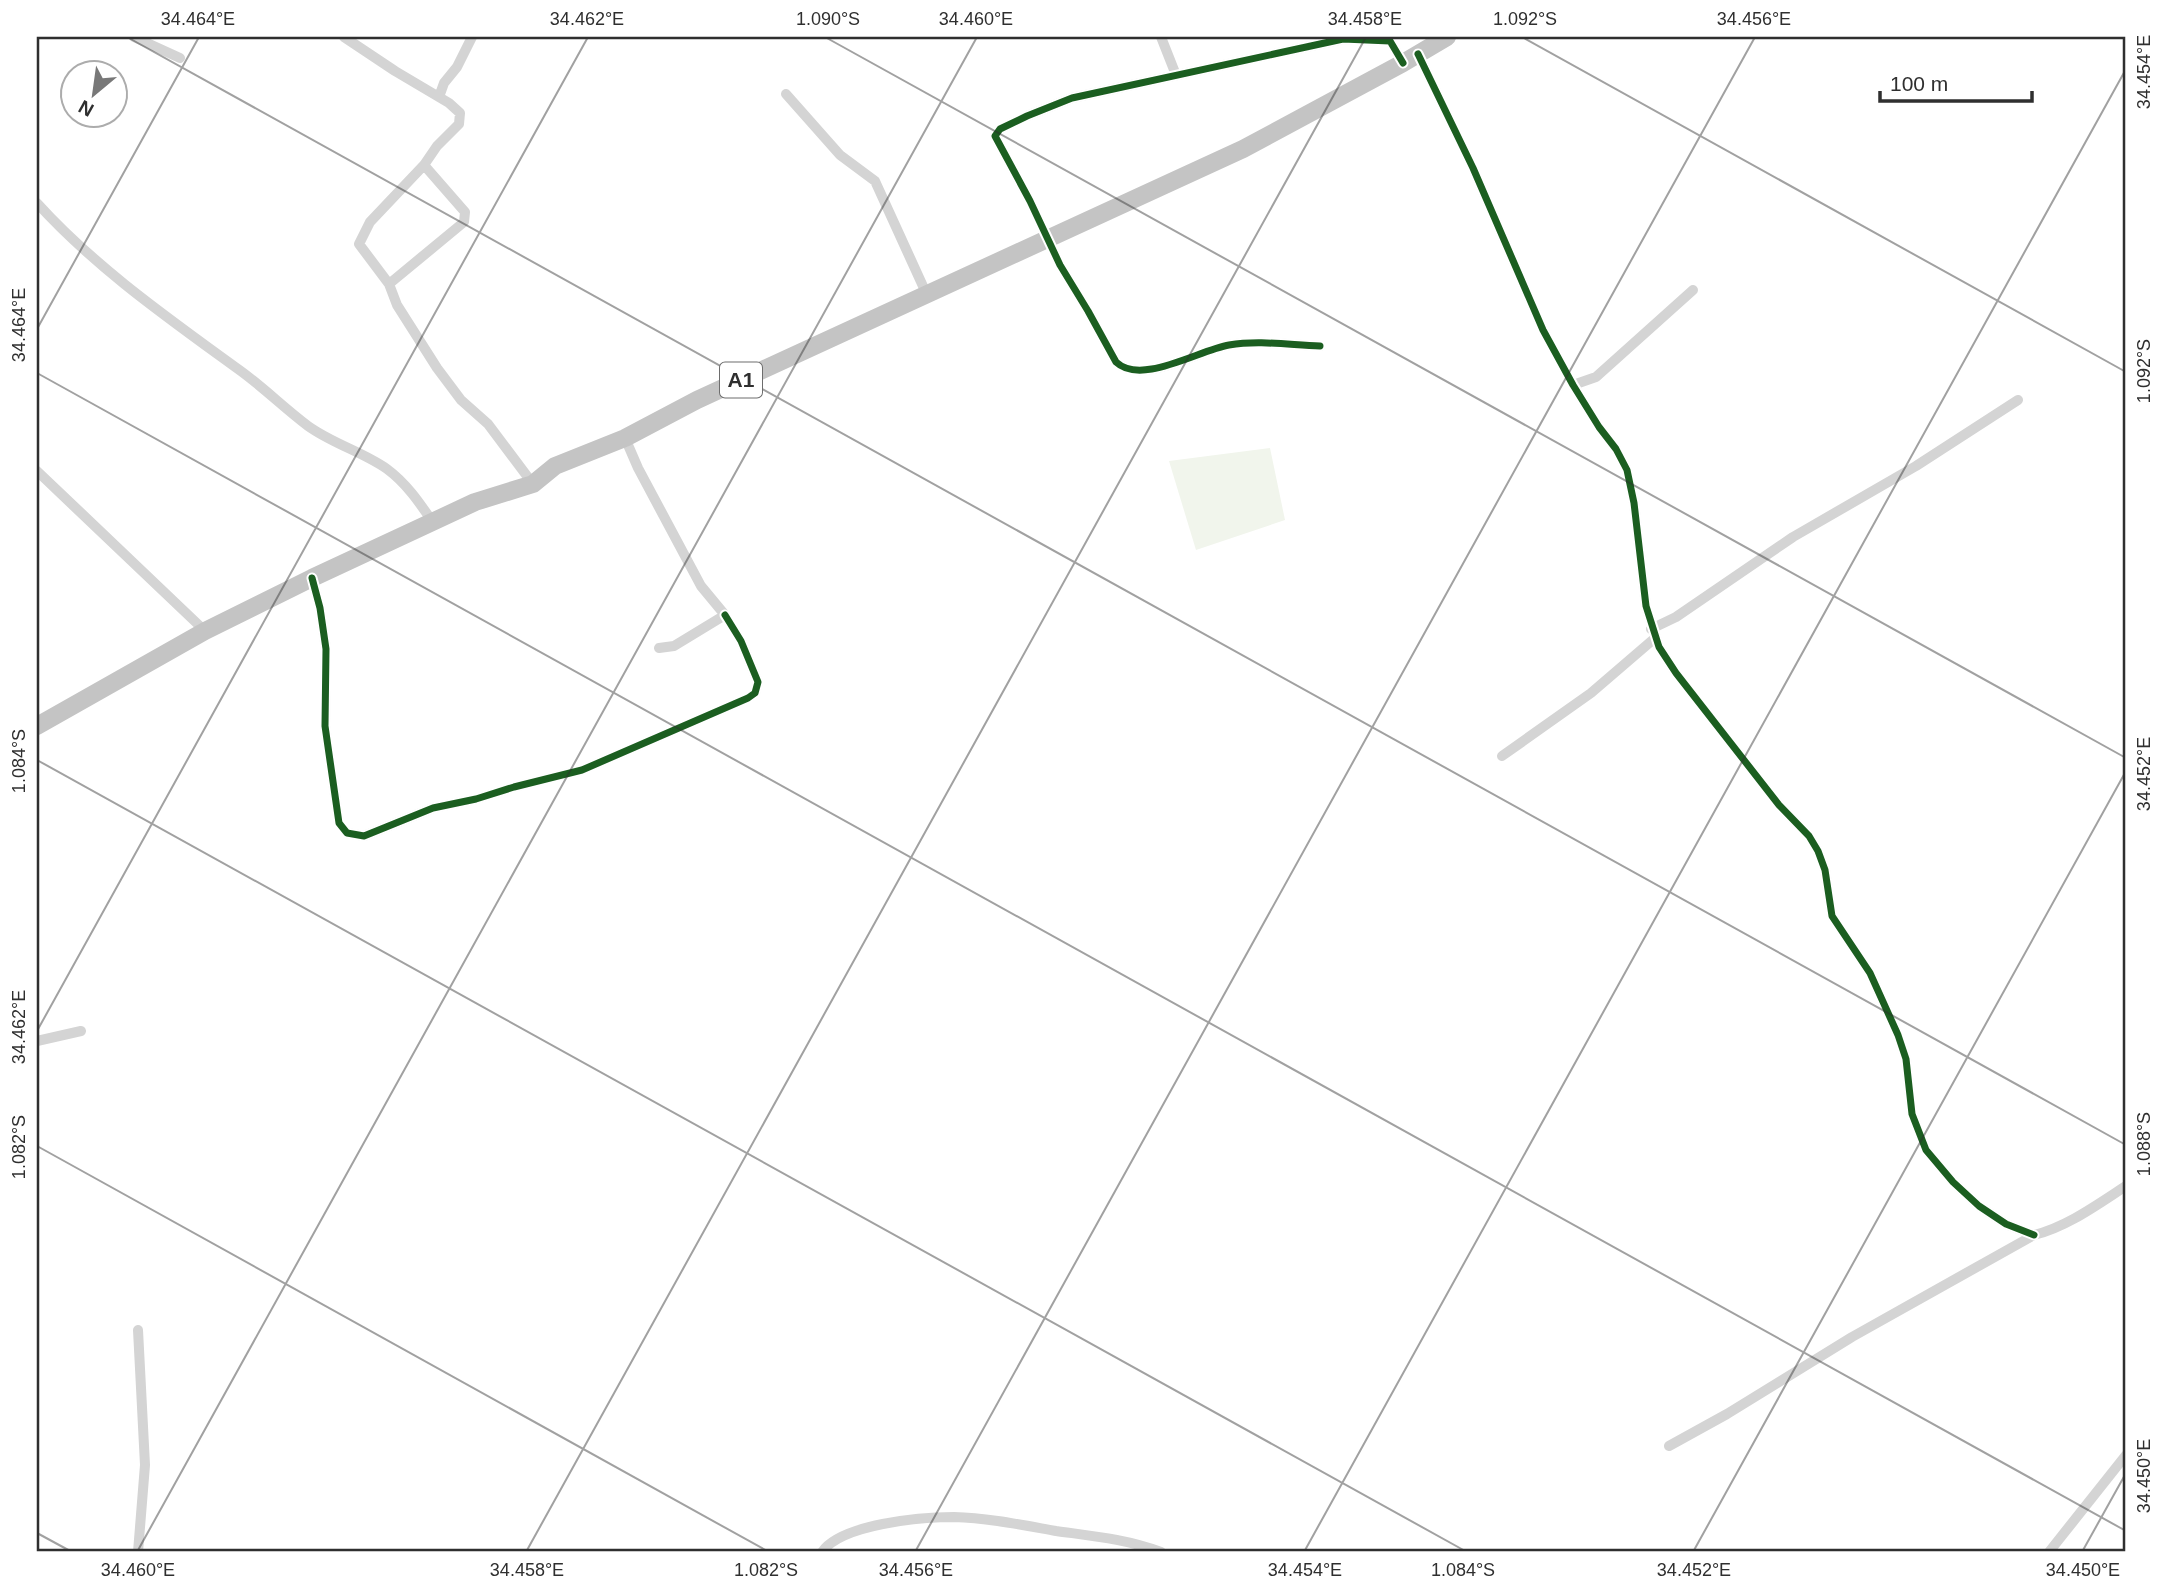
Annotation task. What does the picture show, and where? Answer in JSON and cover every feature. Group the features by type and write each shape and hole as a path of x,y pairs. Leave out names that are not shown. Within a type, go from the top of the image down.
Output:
{"highway":[{"name":"A1","path":"37,726 205,631 312,578 475,502 533,484 555,466 625,438 697,400 1243,149 1447,37"}],"street":[{"path":"134,37 180,58"},
{"path":"344,37 456,108 461,117 459,124 424,165 370,222 359,240 360,248 389,284 397,305 437,368 461,400 488,424 533,484"},
{"path":"439,97 444,83 457,66 472,37"},
{"path":"1161,37 1176,75"},
{"path":"1321,346 1256,343 1228,345 1165,366 1135,371 1121,367 1047,239 1030,201 995,140 996,132 1059,101 1343,38 1390,39 1411,59 1473,168 1543,330 1573,385 1627,470 1634,503 1646,606 1653,634 1676,673 1779,805 1809,836 1818,850 1825,870 1832,916 1870,973 1898,1035 1906,1059 1912,1114 1926,1150 1953,1182 1979,1206 2006,1224 2034,1235"},
{"path":"786,94 840,155 875,181 927,295"},
{"path":"389,284 464,222 465,212 424,165"},
{"path":"37,203 104,266 201,343 241,371 287,410 325,437 376,462 396,477 412,492 432,521"},
{"path":"1573,385 1596,377 1693,290"},
{"path":"1502,757 1591,692 1653,634 1676,617 1793,537 1916,466 2018,400"},
{"path":"312,578 326,649 325,726 339,823 347,833 364,835 433,808 582,770 748,698 755,693 758,682 741,641 725,615 701,586 638,468 625,438"},
{"path":"37,471 205,631"},
{"path":"659,649 674,646 725,615"},
{"path":"37,1041 81,1031"},
{"path":"1668,1446 1727,1414 1842,1342 2034,1235 2059,1226 2126,1186"},
{"path":"138,1331 145,1465 138,1552"},
{"path":"2049,1552 2126,1454"},
{"path":"822,1552 830,1542 844,1535 881,1524 955,1517 1117,1539 1161,1552"}],"shaded area":[{"path":"1270,448 1285,520 1196,550 1169,461"}],"cycle path":[{"path":"1320,346 1263,343 1229,345 1171,364 1140,370 1127,368 1116,362 1060,265 995,136 1000,129 1072,98 1343,39 1390,41 1403,63"},
{"path":"1418,54 1473,168 1543,330 1573,385 1627,470 1634,503 1646,606 1659,647 1676,673 1779,805 1809,836 1818,851 1825,870 1832,916 1870,973 1898,1035 1906,1059 1912,1114 1926,1150 1953,1182 1979,1206 2006,1224 2034,1235"},
{"path":"312,578 326,649 325,726 339,823 347,833 364,836 433,808 582,770 748,698 755,693 758,682 741,641 725,615"}]}
